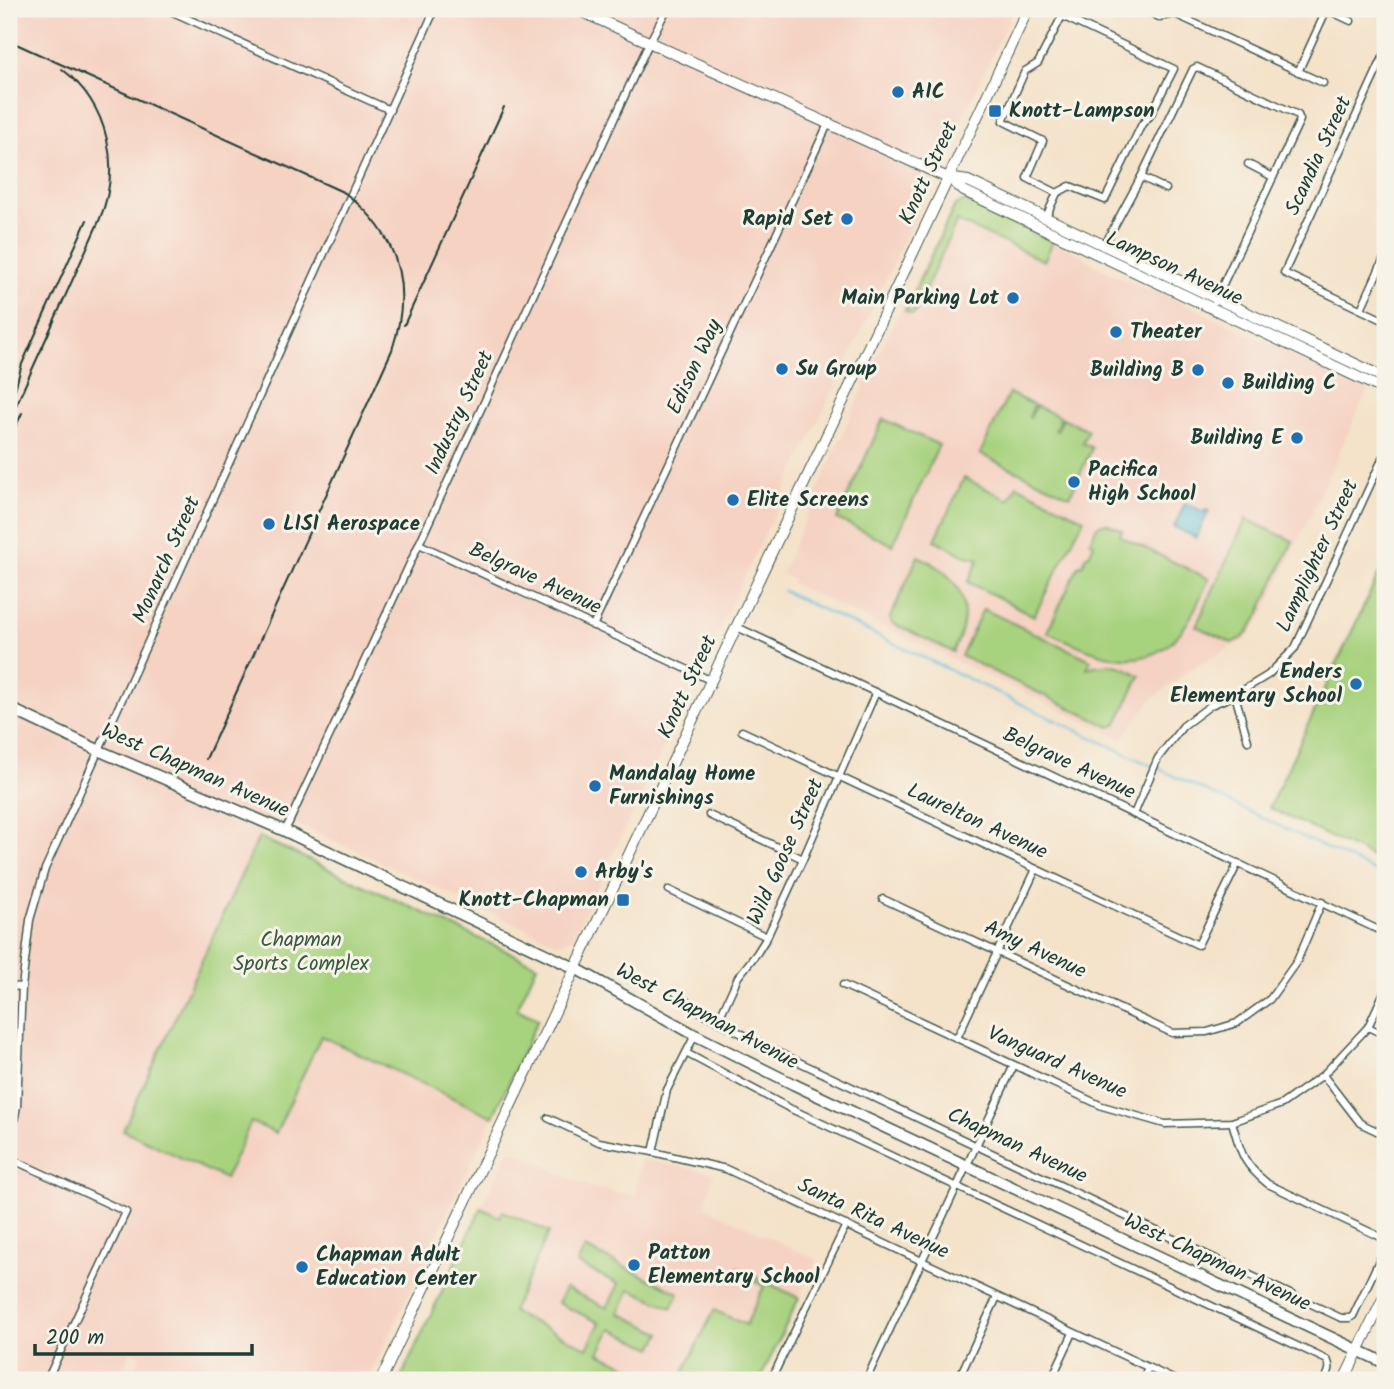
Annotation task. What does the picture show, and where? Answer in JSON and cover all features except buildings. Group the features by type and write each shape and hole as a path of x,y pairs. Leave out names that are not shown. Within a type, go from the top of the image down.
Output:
{"main road":[{"name":"Lampson Avenue","path":"576,9 948,178 964,191 1043,222 1385,390"},
{"name":"Knott Street","path":"381,1380 1028,9"},
{"name":"Lampson Avenue","path":"1214,304 1385,378"},
{"name":"West Chapman Avenue","path":"9,708 100,751 285,831 575,968 695,1035 793,1084 1385,1363"},
{"path":"1344,1380 1385,1295"}],"street":[{"path":"166,9 390,110"},
{"name":"Monarch Street","path":"9,1147 17,1106 22,987 30,920 45,869 435,9"},
{"name":"Industry Street","path":"285,831 667,9"},
{"path":"1143,9 1159,16 1173,11 1323,83"},
{"path":"1298,72 1325,10 1351,21"},
{"path":"1043,222 1057,192 1070,186 1105,200 1142,124 1150,116 1174,69 1062,16 1038,63 1025,71 1003,121 1043,141 1027,178 1057,192"},
{"name":"Scandia Street","path":"1361,309 1284,273 1385,53"},
{"path":"1101,250 1141,177 1195,67 1285,109 1300,117 1214,304"},
{"name":"Edison Way","path":"593,626 828,124"},
{"path":"1248,164 1273,177"},
{"path":"1141,177 1166,189"},
{"path":"1385,256 1361,309 1385,321"},
{"name":"Lamplighter Street","path":"1134,814 1158,758 1183,726 1211,705 1268,675 1295,648 1385,453"},
{"name":"Belgrave Avenue","path":"419,544 712,681"},
{"name":"Belgrave Avenue","path":"737,627 1385,933"},
{"name":"Wild Goose Street","path":"718,1021 738,977 767,937 876,692"},
{"path":"1234,695 1248,741"},
{"name":"Laurelton Avenue","path":"742,731 1198,945 1238,863"},
{"path":"709,815 803,859"},
{"path":"957,1038 1036,869"},
{"path":"669,890 767,937"},
{"name":"Amy Avenue","path":"883,899 1172,1033 1207,1032 1237,1023 1270,999 1297,961 1322,902"},
{"name":"Vanguard Avenue","path":"843,985 1102,1106 1165,1124 1233,1122 1282,1104 1323,1075 1368,1027 1385,990"},
{"path":"9,986 22,987"},
{"name":"Chapman Avenue","path":"676,993 697,1010 765,1046 1341,1318 1353,1316 1385,1248"},
{"path":"1368,1027 1385,1035"},
{"path":"653,1152 667,1090 695,1035"},
{"path":"686,1053 789,1108 1327,1360 1330,1369 1325,1380"},
{"path":"866,1380 1014,1065"},
{"path":"1323,1075 1360,1123 1385,1135"},
{"name":"Santa Rita Avenue","path":"548,1118 599,1142 726,1169 1175,1380"},
{"path":"1233,1122 1241,1155 1253,1171 1268,1184 1385,1238"},
{"path":"9,1158 126,1212 47,1380"},
{"path":"771,1380 846,1225"},
{"path":"958,1380 997,1297"},
{"path":"1051,1380 1073,1333"},
{"path":"1142,1380 1148,1368"}],"shaded area":[{"path":"9,9 1014,9 573,938 558,943 270,812 123,1129 251,1121 276,1133 321,1036 493,1117 368,1380 153,1380 133,1371 141,1355 131,1351 121,1374 134,1380 9,1380"},
{"name":"Pacifica High School","path":"967,201 1083,256 1094,265 1147,290 1159,292 1368,390 1266,611 1245,640 1191,669 1152,699 1122,739 791,583 793,579 781,574 879,352 954,205"},
{"name":"Patton Elementary School","path":"509,1149 592,1188 635,1196 641,1159 714,1173 705,1207 817,1260 760,1380 401,1380"}],"green space":[{"path":"967,201 1053,242 1044,261 957,221 914,314 905,311 955,205"},
{"path":"1009,393 1034,405 1030,418 1036,406 1061,417 1055,430 1057,431 1063,418 1088,430 1082,443 1092,448 1070,496 980,454"},
{"path":"883,419 939,445 893,545 837,519"},
{"path":"964,478 1009,500 1017,485 1084,519 1034,616 968,582 979,559 963,555 935,540"},
{"path":"1246,519 1293,541 1257,619 1243,638 1232,643 1196,626"},
{"path":"1106,523 1122,530 1120,536 1209,579 1187,623 1172,641 1157,652 1140,658 1104,654 1047,632 1079,565 1082,566 1089,555 1094,544 1090,541 1097,526"},
{"path":"918,556 945,573 961,595 963,621 953,652 892,623 890,618"},
{"name":"Enders Elementary School","path":"1385,561 1385,863 1269,808"},
{"path":"983,609 1091,660 1087,668 1115,665 1140,676 1116,725 1110,727 961,656"},
{"name":"Chapman Sports Complex","path":"259,837 537,965 517,1009 538,1019 493,1117 321,1036 276,1133 251,1122 225,1179 123,1130"},
{"path":"481,1208 500,1217 503,1211 549,1232 512,1312 587,1348 600,1323 558,1303 565,1288 607,1308 619,1284 577,1264 585,1248 679,1293 672,1308 630,1289 619,1313 661,1333 653,1348 611,1329 599,1353 656,1380 400,1380"},
{"path":"737,1268 799,1298 760,1380 680,1380 714,1310 746,1325 764,1286 735,1272"}],"water":[{"path":"1185,503 1204,512 1205,509 1209,511 1196,538 1174,527"}],"waterway":[{"path":"783,591 1152,766"},
{"path":"1157,768 1385,876"}],"railway":[{"path":"14,43 345,193 378,226 397,263 401,305 392,350 206,759"},
{"path":"9,421 99,221 110,180 107,139 100,119 91,100 62,69"},
{"path":"404,325 504,107"},
{"path":"13,397 22,364 87,220"},
{"path":"9,441 22,413"}],"place":[{"name":"AIC","path":"898,92"},
{"name":"Knott-Lampson","path":"995,111"},
{"name":"Rapid Set","path":"847,219"},
{"name":"Main Parking Lot","path":"1013,298"},
{"name":"Theater","path":"1116,332"},
{"name":"Su Group","path":"782,369"},
{"name":"Building B","path":"1198,370"},
{"name":"Building C","path":"1228,383"},
{"name":"Building E","path":"1297,438"},
{"name":"Pacifica High School","path":"1074,482"},
{"name":"Elite Screens","path":"733,500"},
{"name":"LISI Aerospace","path":"269,524"},
{"name":"Enders Elementary School","path":"1356,684"},
{"name":"Mandalay Home Furnishings","path":"595,786"},
{"name":"Arby's","path":"581,872"},
{"name":"Knott-Chapman","path":"623,900"},
{"name":"Patton Elementary School","path":"634,1265"},
{"name":"Chapman Adult Education Center","path":"302,1267"}]}
